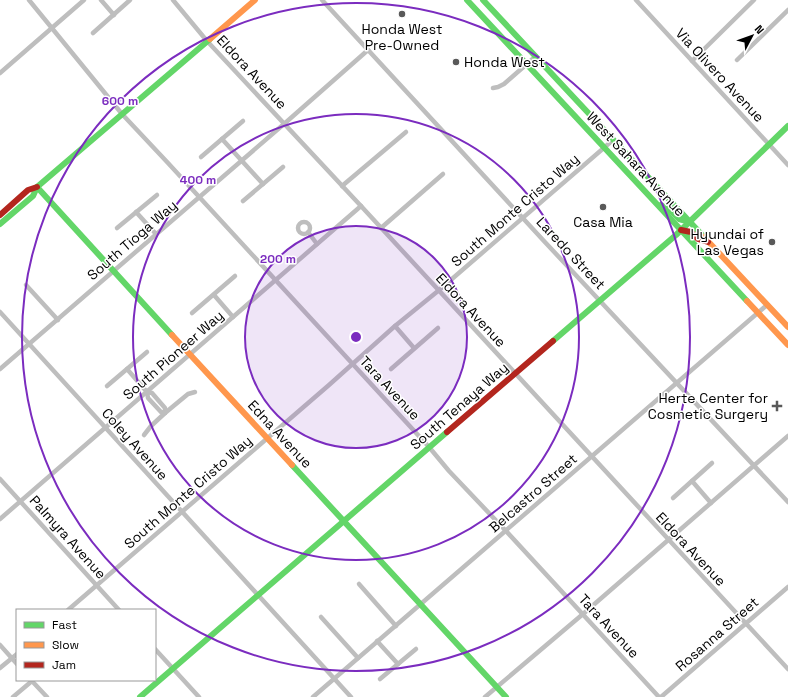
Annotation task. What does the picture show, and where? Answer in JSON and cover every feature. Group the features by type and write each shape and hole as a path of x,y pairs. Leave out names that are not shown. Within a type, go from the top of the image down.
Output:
{"street":[{"name":"Tara Avenue","path":"29,0 122,114 353,364 449,471 660,697"},
{"path":"0,72 84,0"},
{"path":"101,0 114,14"},
{"path":"93,33 130,0"},
{"name":"Eldora Avenue","path":"173,0 207,41 788,669"},
{"path":"0,215 28,190 37,187 255,0"},
{"name":"Laredo Street","path":"322,0 788,502"},
{"name":"West Sahara Avenue","path":"467,0 788,345"},
{"name":"West Sahara Avenue","path":"484,0 788,327"},
{"name":"Via Olivero Avenue","path":"636,0 788,165"},
{"path":"692,61 754,0"},
{"path":"737,60 788,10"},
{"name":"South Tioga Way","path":"0,369 368,50"},
{"path":"493,88 504,84 536,56"},
{"path":"201,157 243,121"},
{"name":"South Tenaya Way","path":"140,697 681,230 788,126"},
{"path":"342,186 406,132"},
{"path":"222,139 263,184"},
{"name":"South Monte Cristo Way","path":"69,609 395,326 613,140"},
{"path":"243,201 283,167"},
{"path":"381,228 442,174"},
{"path":"0,224 33,196 37,187"},
{"name":"Edna Avenue","path":"37,187 506,697"},
{"path":"117,228 156,194"},
{"path":"654,201 672,212 679,219 690,222"},
{"name":"South Pioneer Way","path":"0,519 361,206"},
{"path":"136,212 156,234"},
{"path":"681,230 691,232 698,239 708,242"},
{"path":"308,232 318,244"},
{"path":"192,313 235,276"},
{"path":"26,285 58,320"},
{"path":"214,295 233,317"},
{"name":"Belcastro Street","path":"313,697 767,305"},
{"name":"Coley Avenue","path":"0,312 351,697"},
{"path":"395,326 414,348"},
{"path":"390,369 438,328"},
{"path":"107,386 147,352"},
{"path":"127,369 148,392 148,398 161,412 165,413"},
{"path":"144,435 165,413 188,394 195,392"},
{"path":"485,697 788,436"},
{"path":"672,498 712,463"},
{"name":"Palmyra Avenue","path":"0,479 119,609"},
{"path":"692,481 711,503"},
{"path":"359,584 396,626"},
{"name":"Rosanna Street","path":"660,697 788,587"},
{"path":"321,617 358,658"},
{"path":"378,642 398,664"},
{"path":"0,645 16,663"},
{"path":"380,679 416,649"},
{"path":"156,650 199,697"},
{"path":"0,668 16,655"},
{"path":"13,697 31,681"},
{"path":"33,681 47,697"}],"traffic: fast":[{"path":"467,0 747,301"},
{"path":"483,0 704,237"},
{"path":"0,224 33,196 37,187 210,39"},
{"path":"553,341 676,235 788,126"},
{"path":"37,187 172,335"},
{"path":"661,205 672,212 679,219 690,222"},
{"path":"140,697 447,432"},
{"path":"292,465 506,697"}],"traffic: slow":[{"path":"210,39 255,0"},
{"path":"704,237 788,327"},
{"path":"747,301 788,345"},
{"path":"172,335 292,465"}],"traffic: jam":[{"path":"0,215 28,190 37,187"},
{"path":"681,230 691,232 698,239 708,242"},
{"path":"447,432 553,341"}],"place":[{"name":"Honda West Pre-Owned","path":"402,14"},
{"name":"Honda West","path":"456,62"},
{"name":"Casa Mia","path":"603,207"},
{"name":"Hyundai of Las Vegas","path":"772,242"},
{"name":"Herte Center for Cosmetic Surgery","path":"777,406"}]}
